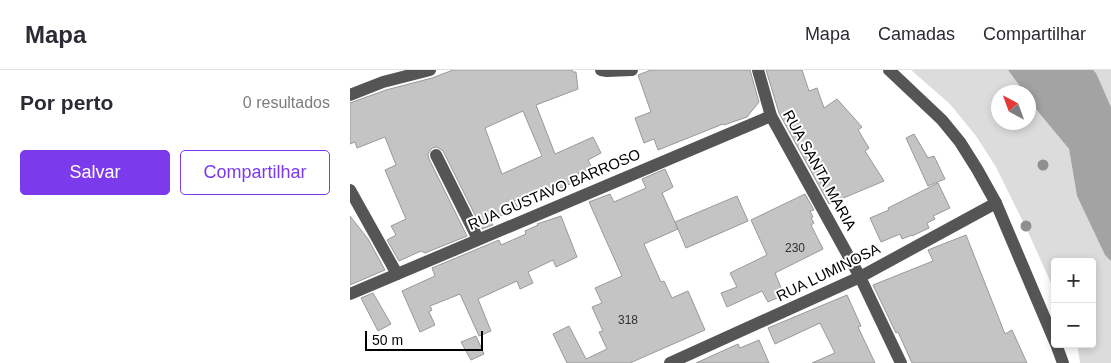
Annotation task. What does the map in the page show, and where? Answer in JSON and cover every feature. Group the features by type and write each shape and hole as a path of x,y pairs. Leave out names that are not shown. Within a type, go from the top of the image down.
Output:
{"street":[{"path":"350,95 383,82 430,70"},
{"path":"601,70 632,70"},
{"name":"RUA SANTA MARIA","path":"758,70 771,116 860,277 901,363"},
{"path":"889,70 942,120 960,142 996,203 1051,334"},
{"name":"RUA GUSTAVO BARROSO","path":"350,294 771,116"},
{"path":"436,155 478,239"},
{"path":"350,190 397,274"},
{"name":"RUA LUMINOSA","path":"670,363 860,277 996,203"},
{"path":"1057,348 1063,363"}],"shaded area":[{"path":"911,70 1008,70 1019,85 991,85 991,130 1036,130 1036,109 1069,149 1077,196 1105,254 1111,261 1111,363 1080,363 1078,348 1096,348 1096,258 1051,258 1051,283 996,167 976,136 950,104"},
{"path":"1008,70 1093,70 1096,73 1111,107 1111,261 1105,255 1077,196 1069,149 1036,109 1036,85 1019,85"},
{"path":"1093,70 1111,70 1111,107 1096,74"}],"building":[{"path":"453,70 572,70 576,72 578,89 536,105 555,154 593,137 601,153 588,160 592,168 577,175 579,180 549,193 546,187 514,201 518,208 493,219 494,221 491,222 493,225 482,229 443,151 437,147 432,148 428,154 429,159 467,236 425,253 421,251 399,261 387,240 396,235 391,226 406,219 385,170 396,165 385,137 357,148 355,142 350,144 350,103 386,90 432,78","holes":["523,111 542,156 502,174 485,128"]},
{"path":"651,70 750,70 759,102 747,117 723,124 658,150 654,139 644,143 635,118 651,112 638,75"},
{"path":"766,70 802,70 809,91 817,88 824,108 837,99 862,127 858,130 869,148 865,151 884,181 829,204 779,113"},
{"path":"914,134 928,158 934,156 945,179 928,186 906,138"},
{"path":"665,169 673,187 662,193 678,229 644,244 661,282 664,281 672,298 688,291 705,330 630,363 567,363 553,334 569,326 586,359 607,349 599,332 603,331 592,307 602,303 595,288 622,276 589,202 610,194 614,202 646,188 642,179"},
{"path":"938,183 950,208 933,216 935,219 927,223 929,228 902,239 900,234 881,242 870,218 889,210 888,208"},
{"path":"805,194 814,210 810,211 814,223 811,225 823,249 775,273 784,295 768,302 762,291 727,307 721,293 737,287 730,273 767,255 751,220"},
{"path":"737,196 748,221 686,248 675,222"},
{"path":"350,216 368,239 385,270 350,285"},
{"path":"561,216 577,257 556,267 553,260 528,272 533,283 520,289 517,281 478,299 491,331 479,336 460,294 430,306 432,310 429,312 435,325 420,332 402,291 435,276 432,268 499,240 501,245 526,234 525,231 537,224"},
{"path":"966,235 1005,334 1012,330 1027,363 912,363 873,285 933,261 928,250"},
{"path":"373,293 391,324 378,331 361,298"},
{"path":"847,295 861,326 858,327 875,363 812,363 835,353 820,323 775,344 768,328"},
{"path":"476,336 484,354 471,360 461,342"},
{"path":"759,340 769,363 696,363 738,344 740,348"}]}
